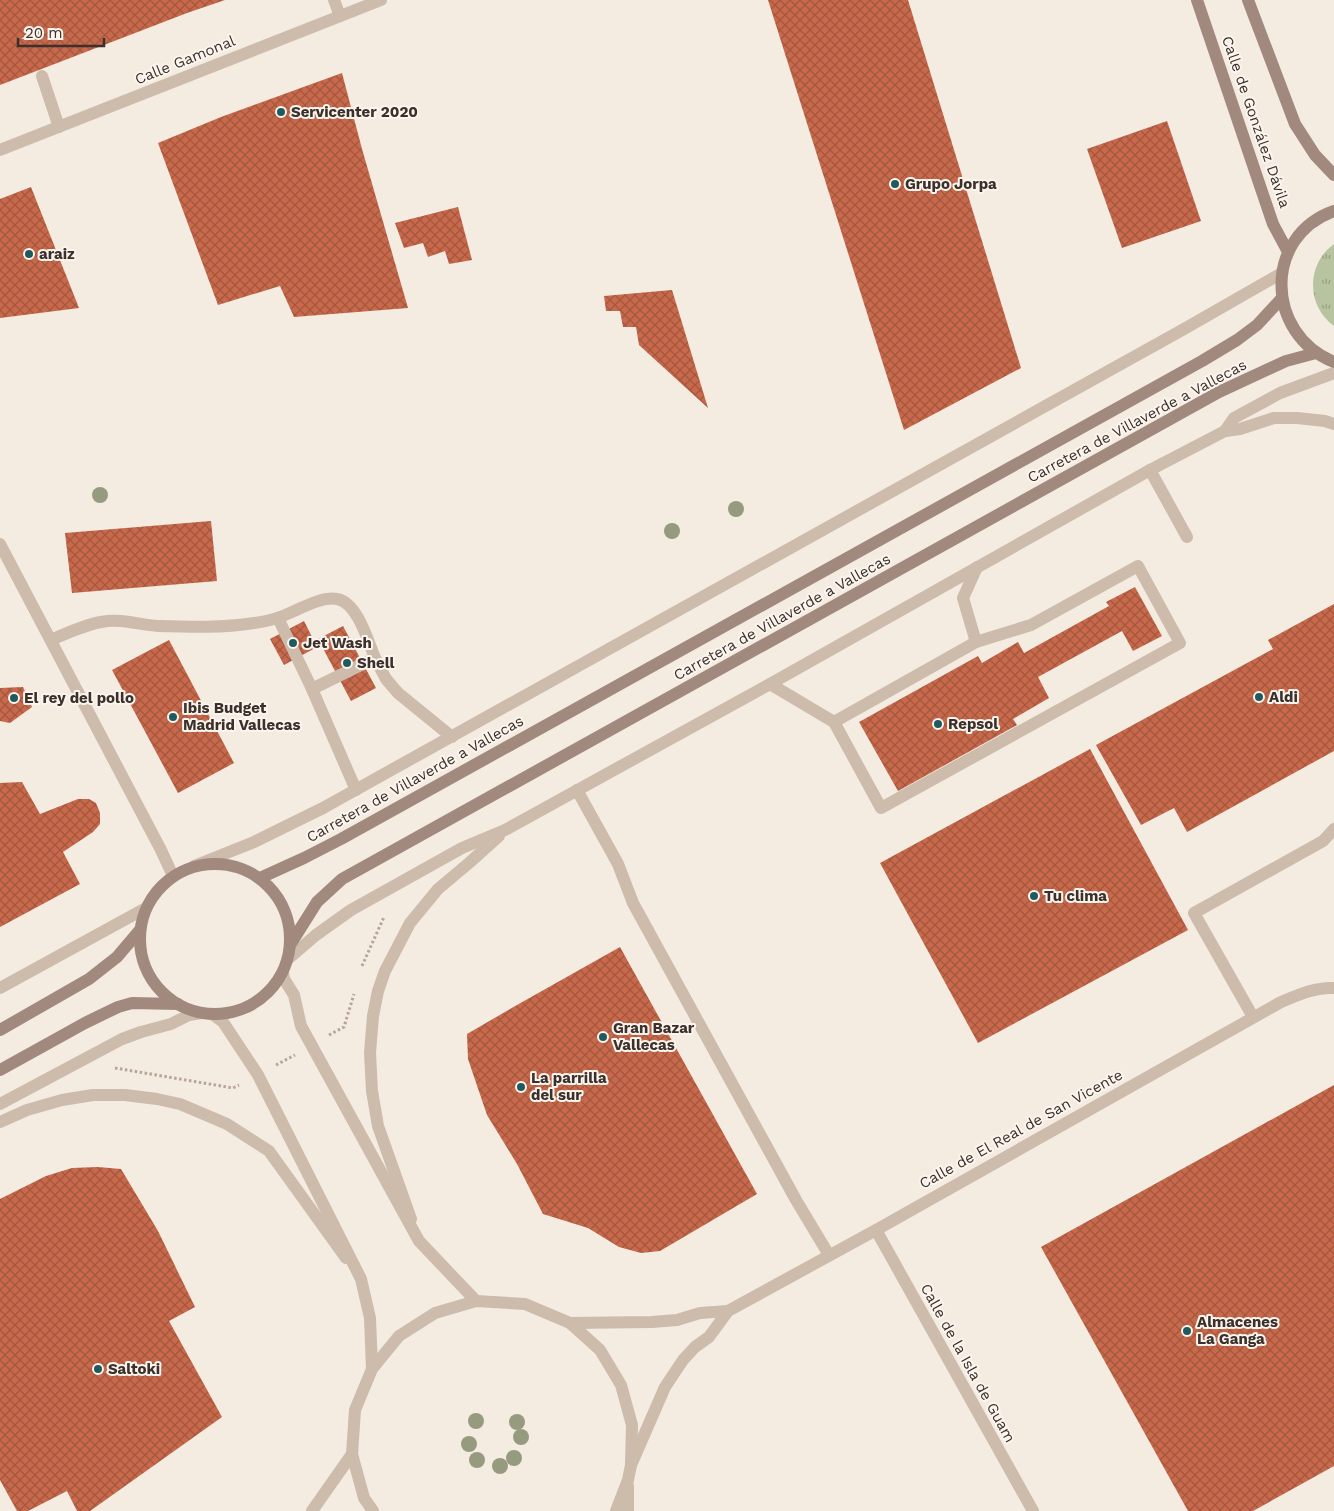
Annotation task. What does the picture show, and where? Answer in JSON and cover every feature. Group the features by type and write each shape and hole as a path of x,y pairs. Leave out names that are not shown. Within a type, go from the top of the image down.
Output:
{"main road":[{"name":"Calle de González Dávila","path":"1197,0 1273,224 1288,252"},
{"path":"1248,0 1295,124 1315,155 1334,175"},
{"path":"1334,210 1322,215 1302,231 1288,252 1282,273 1282,298 1288,319 1300,338 1316,352 1334,362"},
{"name":"Carretera de Villaverde a Vallecas","path":"260,878 350,835 1202,361 1237,340 1257,325 1282,298"},
{"name":"Carretera de Villaverde a Vallecas","path":"290,945 317,902 342,879 1219,392 1286,361 1316,352"},
{"path":"218,864 242,867 260,878 278,897 288,920 290,945 288,959 283,972 271,989 254,1003 234,1012 207,1014 178,1004 160,991 147,973 140,952 140,930 146,908 157,890 173,876 194,866 218,864"},
{"path":"0,1030 89,979 117,957 140,930"},
{"path":"0,1070 93,1018 118,1008 132,1003 178,1004"}],"street":[{"path":"334,0 340,16"},
{"name":"Calle Gamonal","path":"0,150 381,0"},
{"path":"42,76 59,127"},
{"path":"194,866 254,842 324,808 1167,339 1282,273"},
{"path":"1225,430 1234,418 1280,393 1334,373"},
{"path":"288,959 316,935 351,910 462,848 505,830 1225,430 1240,429 1274,418 1297,418 1325,421 1334,424"},
{"path":"1150,470 1187,537"},
{"path":"0,544 173,876"},
{"path":"770,684 834,722 882,808 1180,643 1138,566 1031,625 976,642 834,722"},
{"path":"976,567 963,598 976,642"},
{"path":"51,640 82,627 117,620 157,626 207,626 253,623 278,618 324,599 339,599 350,606 358,617 386,679 398,693 452,737"},
{"path":"278,618 312,689 356,790"},
{"path":"312,689 375,658"},
{"path":"577,790 618,864 633,904 796,1200 829,1255"},
{"path":"419,1240 378,1126 372,1091 370,1053 378,991 385,971 410,923 438,888 505,830"},
{"path":"1253,1017 1194,913 1324,841 1334,830"},
{"path":"0,988 146,908"},
{"path":"283,972 284,979 294,995 297,1014 304,1032 419,1240 476,1301"},
{"name":"Calle de El Real de San Vicente","path":"631,1466 665,1388 683,1360 709,1337 728,1311 1281,1002 1305,992 1334,988"},
{"path":"0,1104 122,1039 171,1024 189,1015 207,1014 223,1022 258,1075 361,1279 370,1318 372,1369"},
{"path":"0,1122 27,1110 62,1100 92,1095 125,1095 180,1104 227,1124 269,1152 361,1279"},
{"name":"Calle de la Isla de Guam","path":"876,1230 1033,1511"},
{"path":"373,1511 364,1498 352,1454 355,1410 372,1369 399,1336 406,1331 435,1313 476,1301 525,1304 570,1323 600,1350 622,1385 632,1424 631,1466 628,1480 616,1511"},
{"name":"Calle de El Real de San Vicente","path":"570,1323 652,1322 677,1320 700,1313 728,1311"},
{"path":"312,1511 352,1454"},
{"path":"628,1480 628,1511"}],"path":[{"path":"328,1035 344,1027"},
{"path":"272,1068 296,1054"},
{"path":"108,1066 233,1088 240,1086"}],"green space":[{"path":"1334,244 1334,326 1318,308 1314,297 1313,285 1314,273 1318,262"}],"building":[{"path":"0,0 225,0 0,85"},
{"name":"Grupo Jorpa","path":"768,0 908,0 1021,368 904,430"},
{"path":"342,73 408,308 294,317 280,286 218,305 158,143 221,117"},
{"path":"1167,121 1201,221 1122,248 1087,149"},
{"name":"araiz","path":"31,187 79,308 0,318 0,199"},
{"path":"458,207 472,260 449,264 445,251 428,257 423,243 404,248 395,223"},
{"path":"672,290 708,408 639,345 636,327 623,327 620,311 606,311 604,296"},
{"path":"211,521 217,581 72,593 65,533"},
{"name":"Repsol","path":"1135,587 1162,636 1133,651 1122,631 1038,677 1049,698 1013,719 1017,725 898,791 859,722 978,656 982,663 1018,642 1024,653 1109,606 1106,602"},
{"name":"Aldi","path":"1334,604 1334,751 1187,832 1174,808 1141,825 1096,745 1273,649 1268,640"},
{"name":"Jet Wash","path":"304,621 317,647 284,665 270,639"},
{"name":"Shell","path":"343,626 376,688 351,701 318,639"},
{"name":"Ibis Budget Madrid Vallecas","path":"169,640 234,763 178,793 112,670"},
{"name":"El rey del pollo","path":"23,687 32,707 10,723 0,721 0,688"},
{"name":"Tu clima","path":"1090,749 1188,930 978,1043 880,863"},
{"path":"22,782 40,814 78,799 89,799 96,803 100,813 100,824 93,832 63,852 80,884 0,927 0,783"},
{"path":"620,947 757,1194 660,1251 641,1253 619,1247 588,1228 543,1214 517,1164 487,1115 468,1059 467,1034"},
{"name":"Almacenes La Ganga","path":"1334,1085 1334,1466 1253,1511 1188,1511 1041,1247"},
{"name":"Saltoki","path":"98,1167 121,1169 158,1231 195,1307 169,1321 222,1417 90,1511 77,1511 67,1491 28,1511 17,1511 0,1480 0,1199 46,1176 72,1168"}],"place":[{"name":"Servicenter 2020","path":"281,112"},
{"name":"Grupo Jorpa","path":"895,184"},
{"name":"araiz","path":"29,254"},
{"name":"Jet Wash","path":"293,643"},
{"name":"Shell","path":"347,663"},
{"name":"Aldi","path":"1259,697"},
{"name":"El rey del pollo","path":"14,698"},
{"name":"Ibis Budget Madrid Vallecas","path":"173,717"},
{"name":"Repsol","path":"938,724"},
{"name":"Tu clima","path":"1034,896"},
{"name":"Gran Bazar Vallecas","path":"603,1037"},
{"name":"La parrilla del sur","path":"521,1087"},
{"name":"Almacenes La Ganga","path":"1187,1331"},
{"name":"Saltoki","path":"98,1369"}]}
